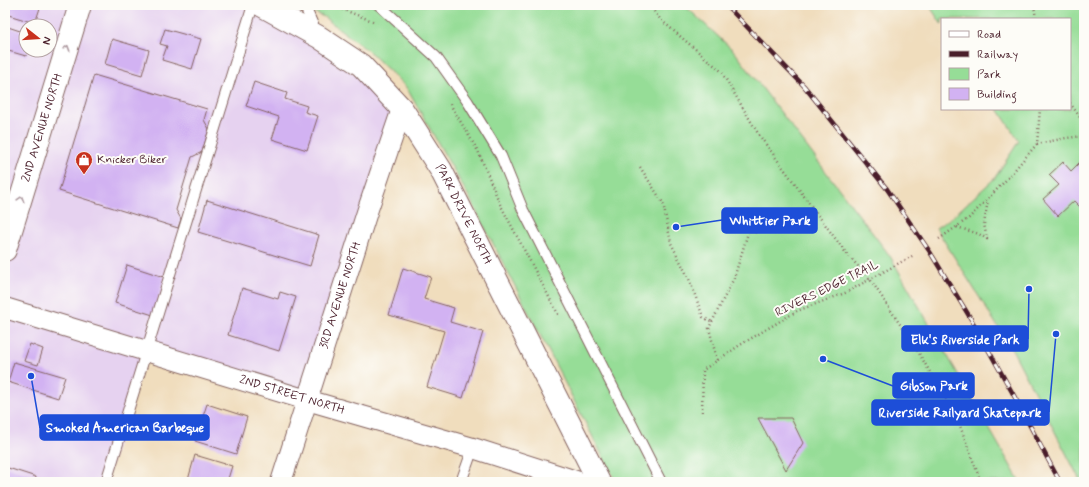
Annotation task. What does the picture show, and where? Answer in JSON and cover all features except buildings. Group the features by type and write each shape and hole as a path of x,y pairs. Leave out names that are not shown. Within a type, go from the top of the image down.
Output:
{"street":[{"name":"2ND AVENUE NORTH","path":"5,250 80,5"},
{"name":"PARK DRIVE NORTH","path":"261,5 319,37 361,65 402,109 441,170 599,482"},
{"name":"3RD AVENUE NORTH","path":"281,482 368,209 402,109"},
{"name":"2ND STREET NORTH","path":"5,308 307,400 473,448 579,482"}],"lane":[{"path":"106,482 253,5"},
{"path":"307,5 306,8 319,37"},
{"path":"379,5 436,57 468,102 501,156 523,210 661,482"},
{"path":"461,482 473,448"}],"path":[{"path":"331,5 377,22"},
{"path":"649,5 661,20 721,71 760,135 846,253 870,279 917,350 957,418 981,482"},
{"path":"1034,5 1036,18"},
{"path":"446,98 478,151 500,204 560,317"},
{"path":"1071,104 1084,124"},
{"path":"939,239 969,218 1005,181 1037,144 1040,110"},
{"path":"1037,144 1084,136"},
{"path":"640,167 663,203 671,243 689,279 703,317 712,322"},
{"path":"956,227 979,234 987,239 984,224 988,199"},
{"path":"717,360 709,328 734,278 748,233"},
{"name":"RIVERS EDGE TRAIL","path":"702,412 703,370 740,345 797,311 845,292 914,255"}],"shaded area":[{"path":"5,5 261,5 402,109 307,400 146,351 106,482 5,482"}],"green space":[{"path":"299,5 684,5 734,51 890,256 1020,482 616,482 469,197 406,87 372,54 324,17"},
{"path":"929,5 1084,5 1084,482 1081,482 1013,351 936,228 951,218 994,179 1019,141 999,110 1071,110 1071,18 941,18 941,23"}],"railway":[{"path":"726,5 804,86 887,189 930,252 971,319 1060,482"}],"place":[{"name":"Knicker Biker","path":"84,175"},
{"name":"Whittier Park","path":"676,227"},
{"name":"Elk's Riverside Park","path":"1029,289"},
{"name":"Riverside Railyard Skatepark","path":"1056,334"},
{"name":"Gibson Park","path":"823,359"},
{"name":"Smoked American Barbeque","path":"31,376"}]}
